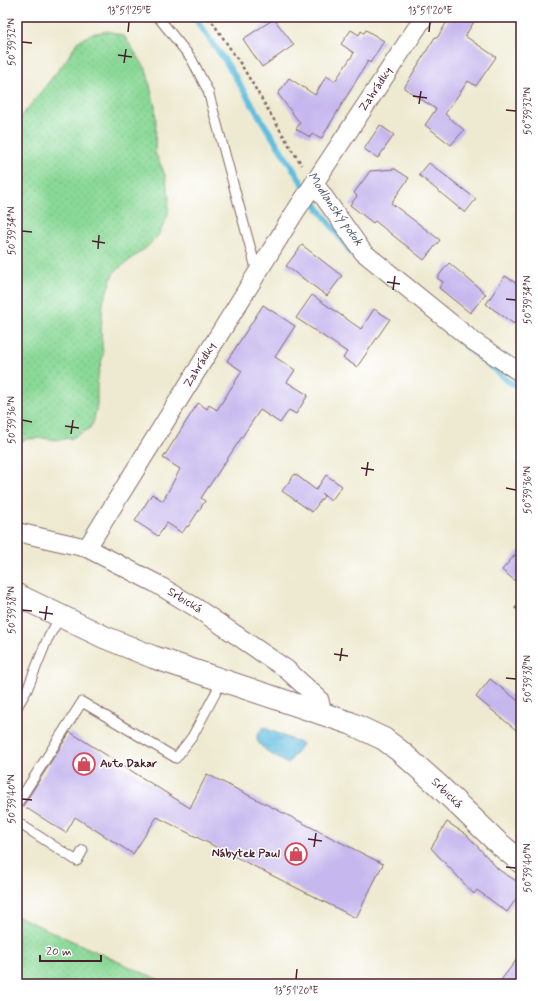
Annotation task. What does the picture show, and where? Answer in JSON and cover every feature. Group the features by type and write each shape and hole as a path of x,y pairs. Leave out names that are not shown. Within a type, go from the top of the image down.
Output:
{"street":[{"name":"Zahrádky","path":"87,548 295,212 424,17"},
{"path":"314,183 363,252 473,341 521,373"},
{"name":"Srbická","path":"17,532 87,548 155,583 195,607 286,669 319,699 323,714"},
{"name":"Srbická","path":"17,595 104,637 139,651 222,681 323,714 384,739 402,752 496,841 521,862"}],"lane":[{"path":"158,17 191,58 208,90 257,273"},
{"path":"17,707 27,690 47,640 60,616"},
{"path":"17,804 82,702 176,758 192,737 222,681"},
{"path":"17,822 77,861 84,850"}],"path":[{"path":"209,17 242,66 292,150 314,183"},
{"path":"514,609 521,602"}],"green space":[{"path":"108,31 124,36 146,69 155,107 155,152 165,175 169,196 168,215 158,236 147,247 114,272 103,302 101,331 103,355 97,380 97,406 93,423 89,429 72,438 56,440 43,438 27,439 17,443 17,122 67,59 77,42 91,34"},
{"path":"17,916 168,984 17,984"}],"water":[{"path":"263,727 302,744 288,764 270,753 258,742 258,735"}],"building":[{"path":"450,17 477,17 465,36 496,57 476,86 468,81 445,114 464,130 451,145 425,125 436,109 404,88 435,37 437,38"},
{"path":"274,19 294,45 262,67 243,39"},
{"path":"351,30 359,35 361,31 364,33 366,30 384,41 370,63 368,61 321,139 312,134 310,137 296,129 300,123 278,94 289,78 315,95 326,76 335,81 354,53 341,44"},
{"path":"380,125 394,135 378,158 364,149"},
{"path":"429,163 476,199 465,213 419,175"},
{"path":"395,169 409,178 391,203 440,240 424,260 375,221 373,223 350,205 357,196 354,193 370,171"},
{"path":"302,245 342,276 327,296 286,266"},
{"path":"449,263 486,294 470,313 439,288 443,282 437,278"},
{"path":"505,276 521,286 521,313 514,324 486,304"},
{"path":"312,295 361,329 374,309 390,319 357,367 343,358 347,352 296,318"},
{"path":"263,305 295,326 275,357 295,370 287,382 308,395 296,414 289,410 280,423 260,410 201,498 205,501 188,527 187,526 182,533 167,523 158,536 135,521 152,494 163,501 180,469 163,458 198,403 207,409 209,405 217,410 242,371 227,361"},
{"path":"295,474 316,490 326,475 342,486 331,501 321,493 324,496 312,512 282,491"},
{"path":"521,548 521,586 502,570"},
{"path":"490,679 521,703 521,734 476,697"},
{"path":"70,732 190,808 207,774 383,864 356,918 157,817 133,854 75,817 66,833 23,806"},
{"path":"447,822 467,835 499,870 521,884 521,892 507,912 477,890 474,894 431,848"},
{"path":"521,954 521,984 498,984"}],"waterway":[{"name":"Modlanský potok","path":"194,17 226,62 319,209 354,256 361,262"},
{"name":"Modlanský potok","path":"462,343 508,381 521,388"}],"place":[{"name":"Auto Dakar","path":"84,764"},
{"name":"Nábytek Paul","path":"296,854"}]}
